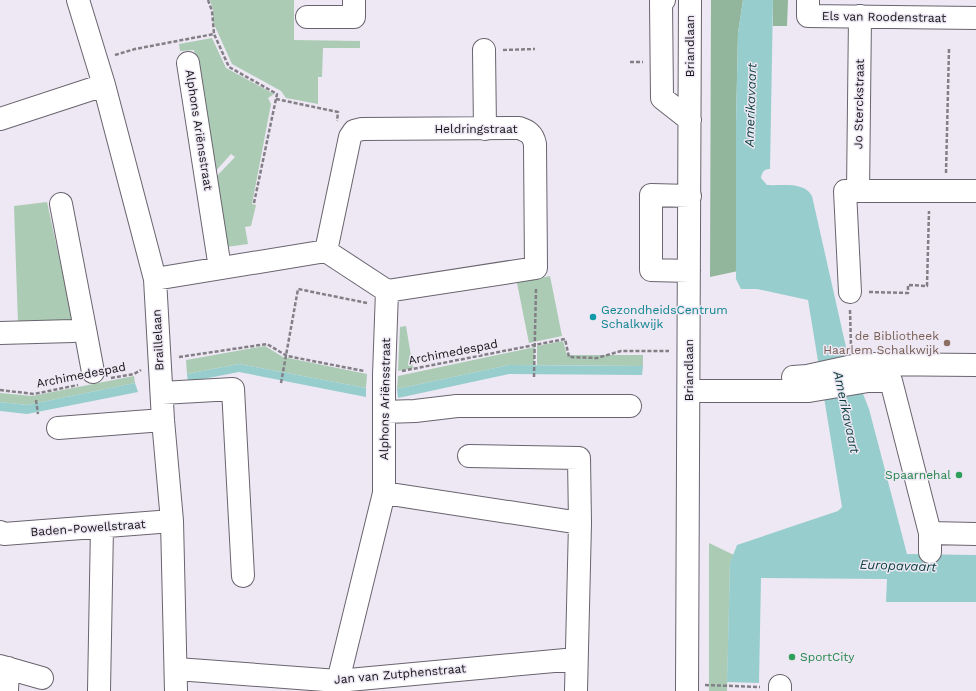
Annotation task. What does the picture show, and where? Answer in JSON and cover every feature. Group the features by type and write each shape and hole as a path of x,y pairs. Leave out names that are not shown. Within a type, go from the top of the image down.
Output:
{"street":[{"name":"Braillelaan","path":"78,0 104,85 155,279 163,420 172,522 176,691"},
{"path":"307,17 354,17 354,0"},
{"path":"664,0 662,2 662,98 690,120"},
{"name":"Briandlaan","path":"687,687 690,0"},
{"name":"Els van Roodenstraat","path":"808,0 808,16 976,18"},
{"name":"Jo Sterckstraat","path":"858,191 860,16"},
{"path":"484,50 484,129"},
{"name":"Alphons Ariënsstraat","path":"188,62 220,268"},
{"path":"0,119 104,85"},
{"name":"Heldringstraat","path":"326,251 350,137 354,131 362,129 519,128 529,132 533,137 536,268"},
{"path":"850,292 845,190 976,191"},
{"path":"689,271 651,270 651,195 690,196"},
{"path":"61,204 85,329 92,379"},
{"path":"155,279 326,251 387,299 536,268"},
{"name":"Alphons Ariënsstraat","path":"338,681 384,493 384,375 387,299"},
{"path":"0,333 74,331 85,329"},
{"path":"689,384 808,384 865,373 976,365"},
{"path":"865,373 890,381 895,396 930,543 976,534"},
{"path":"162,393 233,389 243,576"},
{"path":"384,412 415,411 456,406 630,406"},
{"path":"58,428 163,420"},
{"path":"469,456 579,458 580,523 576,691"},
{"path":"384,493 580,523"},
{"name":"Baden-Powellstraat","path":"1,538 102,527 172,522"},
{"path":"99,691 102,527"},
{"name":"Jan van Zutphenstraat","path":"176,668 338,681 576,659"},
{"path":"7,691 4,667 42,678"}],"path":[{"path":"208,0 212,11 211,22 214,34 229,67 277,94 254,203"},
{"path":"97,61 135,49 214,34"},
{"path":"484,50 535,49"},
{"path":"946,191 949,49"},
{"path":"276,99 338,112 336,128"},
{"path":"865,373 859,360 851,360 850,292 908,293 908,286 926,286 928,211 934,210"},
{"path":"534,377 536,344 536,268"},
{"path":"282,383 298,289 387,299"},
{"name":"Archimedespad","path":"0,390 34,394 92,379 134,374 160,360 267,344 287,356 384,375 565,338 569,357 596,358 621,351 689,351"},
{"path":"36,400 38,414"},
{"path":"687,687 775,688"}],"shaded area":[{"path":"210,0 294,0 294,40 360,41 360,48 323,48 322,77 318,77 318,104 286,98 281,91 232,64 213,22 213,10"},
{"path":"711,0 743,0 738,33 736,123 738,271 710,277"},
{"path":"773,0 788,0 787,26 773,26"},
{"path":"212,38 226,68 274,94 268,98 271,104 252,204 256,205 251,226 245,227 248,244 226,247 214,179 235,157 231,154 213,174 194,50 180,51 179,44"},
{"path":"47,202 73,321 18,324 14,206"},
{"path":"550,276 562,336 529,343 517,283"},
{"path":"406,326 413,368 398,371 400,327"},
{"path":"563,341 567,355 643,355 643,366 537,365 537,346"},
{"path":"265,346 283,357 367,374 366,388 239,364 187,374 186,360"},
{"path":"535,347 534,365 509,365 397,389 398,376"},
{"path":"134,376 135,383 27,405 0,402 0,393 32,396"},
{"path":"709,543 734,555 730,563 727,691 709,691"}],"water":[{"path":"743,0 773,0 770,169 764,171 761,178 767,185 792,185 804,188 812,196 848,356 869,409 907,554 976,555 976,602 886,602 887,579 761,578 759,683 727,682 730,563 737,545 838,511 842,507 808,300 757,289 741,289 736,279 736,123 738,33"},
{"path":"239,364 366,388 366,397 239,372 188,382 187,374"},
{"path":"509,365 643,366 642,375 509,374 398,398 397,389"},
{"path":"135,383 138,392 27,414 0,411 0,402 27,405"}],"place":[{"name":"GezondheidsCentrum Schalkwijk","path":"593,317"},
{"name":"de Bibliotheek Haarlem Schalkwijk","path":"947,343"},
{"name":"Spaarnehal","path":"959,475"},
{"name":"SportCity","path":"792,657"}],"water label":[{"name":"Amerikavaart","path":"750,105"},
{"name":"Amerikavaart","path":"847,412"},
{"name":"Europavaart","path":"898,565"}]}
